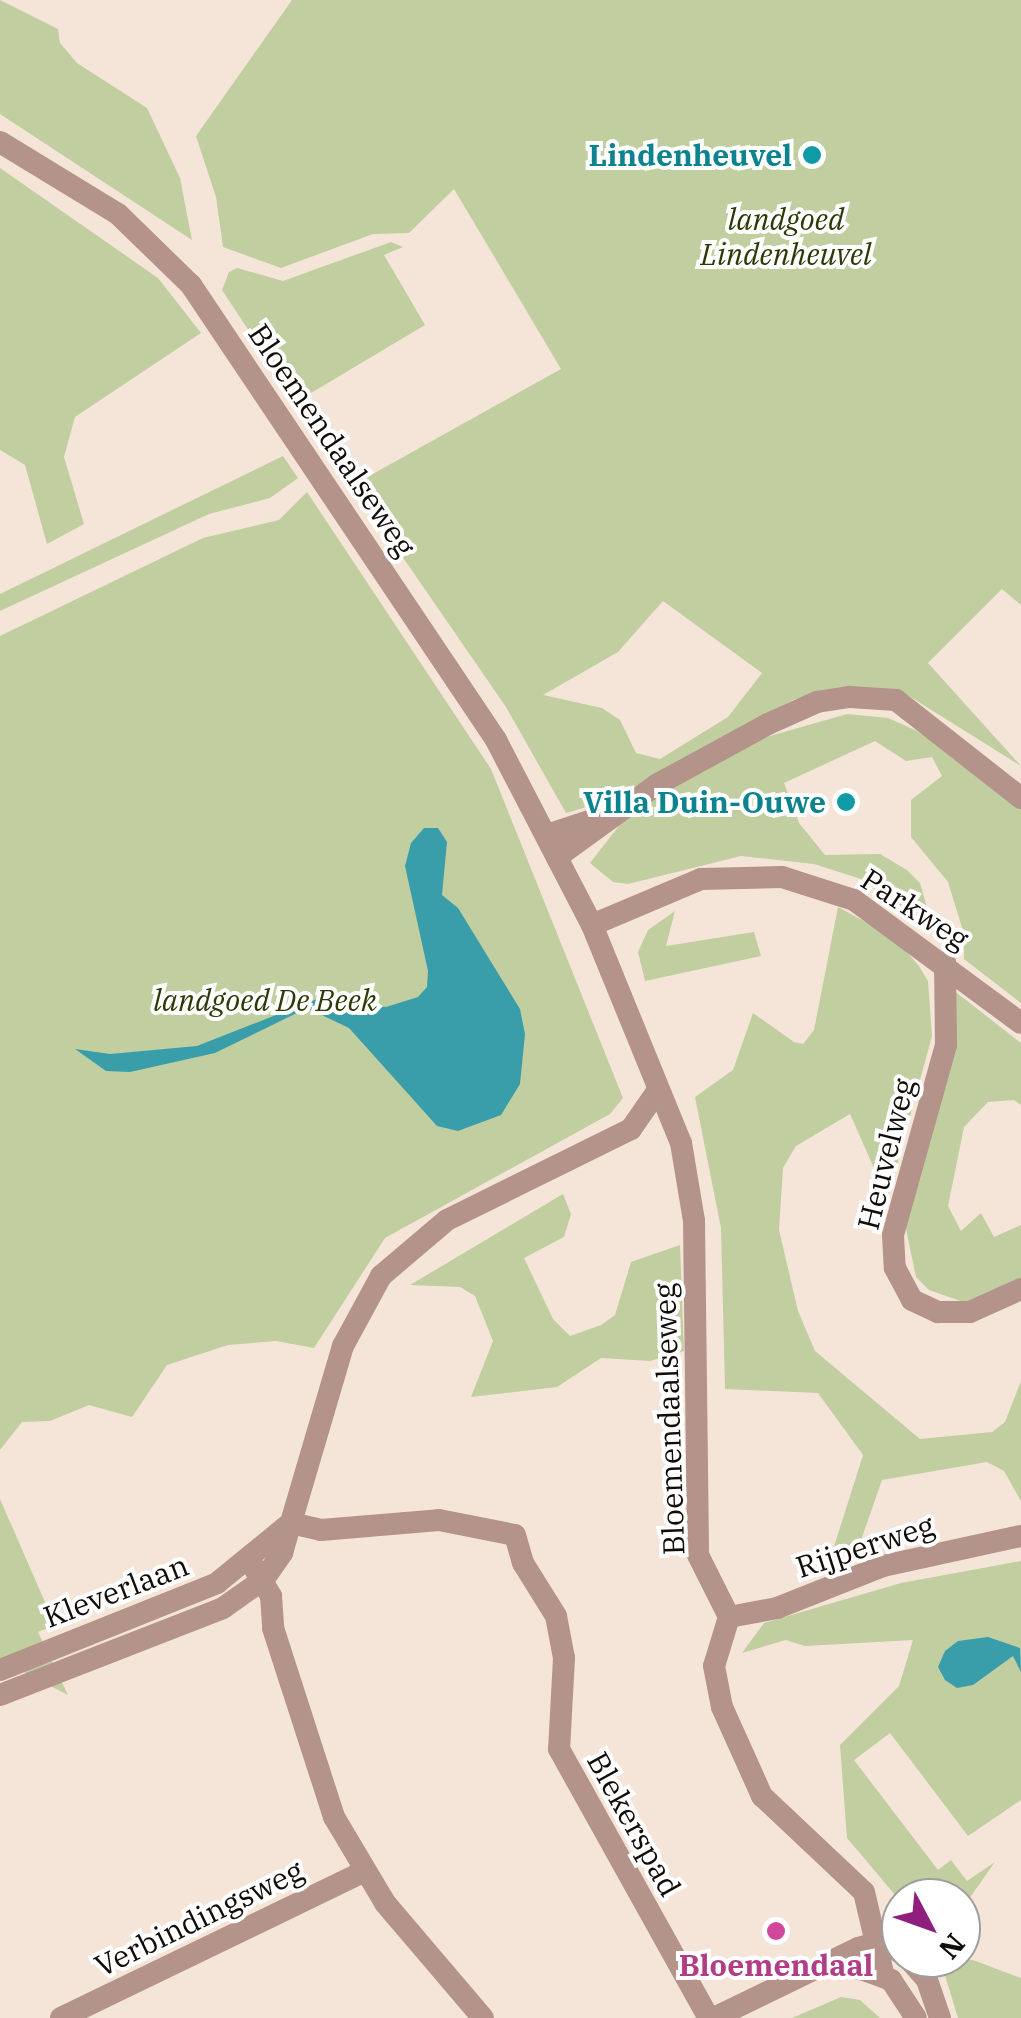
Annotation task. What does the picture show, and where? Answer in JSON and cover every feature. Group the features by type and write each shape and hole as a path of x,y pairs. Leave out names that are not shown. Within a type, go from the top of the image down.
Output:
{"street":[{"name":"Bloemendaalseweg","path":"0,142 118,214 191,285 496,740 592,925 682,1144 694,1220 698,1555 729,1618"},
{"path":"552,846 590,838 610,814 768,724 817,702 850,696 896,700 1021,798"},
{"name":"Parkweg","path":"592,925 701,879 782,877 854,900 944,962 1021,1023"},
{"name":"Heuvelweg","path":"944,962 946,1045 893,1235 895,1268 912,1300 938,1312 970,1312 1021,1288"},
{"path":"483,2018 363,1872 311,1756 274,1628 249,1577 291,1523 343,1346 381,1276 447,1220 631,1129 658,1090"},
{"name":"Blekerspad","path":"291,1523 321,1530 439,1520 515,1535 523,1563 556,1616 564,1658 559,1749 712,2018"},
{"name":"Rijperweg","path":"729,1618 777,1608 883,1566 1021,1536"},
{"name":"Kleverlaan","path":"0,1670 249,1577"},
{"name":"Kleverlaan","path":"0,1695 249,1577"},
{"path":"729,1618 714,1666 736,1749 762,1796 864,1892 881,1965"},
{"name":"Verbindingsweg","path":"61,2018 363,1872"},
{"path":"712,2018 824,1966 876,1944 881,1946"},
{"path":"824,1966 881,1976"},
{"path":"885,1978 916,2018"},
{"path":"925,1978 940,2018"}],"green space":[{"path":"0,0 58,29 60,43 77,63 147,108 180,178 192,240 0,114"},
{"name":"landgoed Lindenheuvel","path":"292,0 1021,0 1021,605 1002,589 928,663 1021,766 909,696 848,686 793,700 618,798 566,813 506,707 353,485 561,369 454,189 409,233 373,234 281,268 223,247 216,197 196,136","holes":["663,601 762,673 728,717 660,759 636,753 620,720 602,708 543,695 618,652"]},
{"path":"0,168 158,278 201,333 75,417 64,457 84,524 47,544 25,465 0,450"},
{"path":"391,242 403,247 384,255 425,325 296,402 222,290 229,272 237,268 283,281"},
{"path":"283,456 298,478 270,498 209,514 0,611 0,594"},
{"name":"landgoed De Beek","path":"307,492 491,769 623,1098 610,1114 385,1238 314,1348 276,1341 228,1345 167,1365 132,1417 89,1405 50,1421 22,1422 0,1450 0,636 203,538 279,520"},
{"path":"847,714 888,718 915,730 1021,798 1021,1003 964,959 964,934 948,882 911,837 911,800 942,776 932,757 906,761 875,741 784,783 799,823 825,855 880,854 920,883 935,935 861,879 814,864 741,856 628,884 613,882 590,863 636,804 752,741"},
{"path":"838,907 895,938 919,966 928,981 932,1036 887,1201 867,1197 874,1168 850,1114 796,1146 783,1168 779,1230 798,1311 815,1351 920,1439 992,1432 1005,1422 1021,1381 1021,1501 1004,1471 987,1462 882,1480 852,1566 825,1575 863,1455 818,1393 725,1389 721,1228 695,1097 733,1070 753,1013 794,1042 803,1044 814,1030"},
{"path":"675,911 666,946 754,932 761,956 645,981 638,952 648,930"},
{"path":"953,990 1021,1043 1021,1105 1014,1100 988,1102 964,1127 948,1206 961,1231 981,1213 994,1237 1021,1225 1021,1292 969,1304 929,1290 916,1277 905,1224"},
{"path":"563,1194 571,1214 564,1237 524,1258 553,1319 570,1336 601,1325 615,1315 631,1262 680,1245 684,1351 650,1361 601,1358 557,1387 471,1397 493,1341 475,1296 460,1287 410,1285"},
{"path":"0,1499 55,1625 38,1632 68,1695 0,1660"},
{"path":"1021,1561 1021,1800 968,1836 890,1733 854,1760 938,1870 951,1860 965,1878 881,1878 847,1838 840,1745 899,1686 913,1640 805,1646 786,1640 742,1653 764,1623 901,1583"},
{"path":"995,1862 981,1882 981,1878 971,1878"},
{"path":"981,1963 1021,1978 1021,2018 958,2018 946,1978 981,1978"},
{"path":"841,1997 860,2000 880,2018 792,2018"}],"water":[{"path":"424,828 438,828 447,842 442,895 458,908 520,1009 525,1034 520,1084 501,1115 458,1131 437,1126 349,1028 307,1008 215,1053 130,1072 106,1071 75,1049 110,1054 197,1046 322,997 386,1007 418,997 427,987 428,971 405,866 411,843"},
{"path":"988,1637 1020,1648 1021,1672 1013,1656 973,1685 957,1688 945,1680 938,1667 945,1651 958,1641"}],"place":[{"name":"Lindenheuvel","path":"812,155"},
{"name":"Villa Duin-Ouwe","path":"846,802"},
{"name":"Bloemendaal","path":"776,1931"}]}
